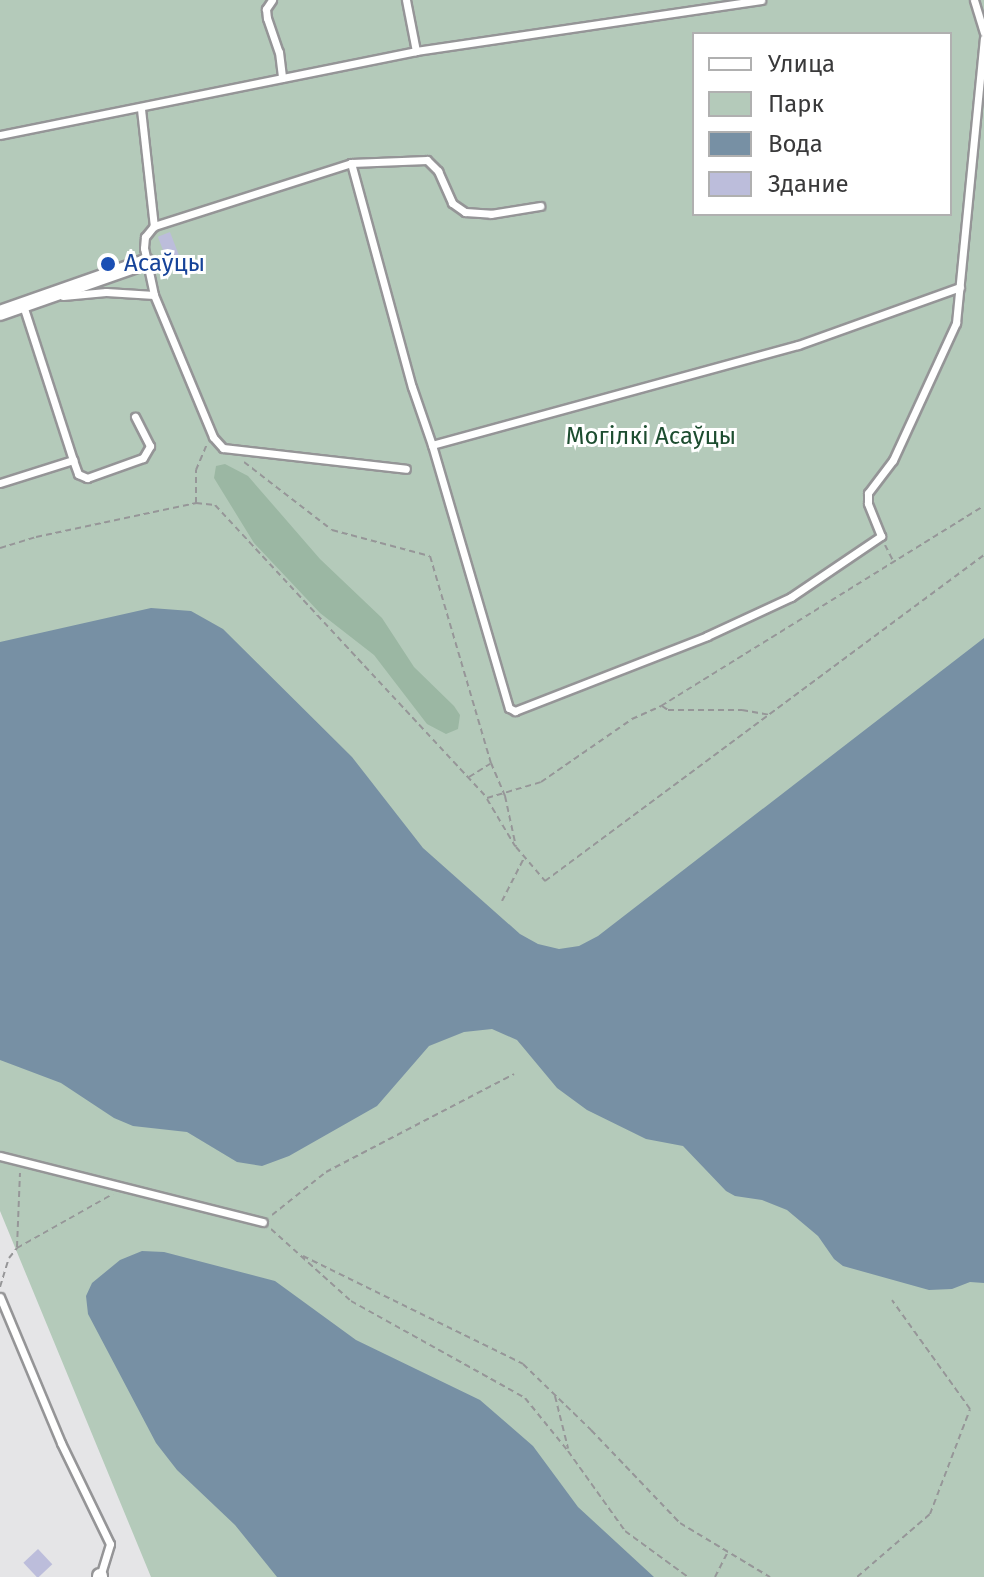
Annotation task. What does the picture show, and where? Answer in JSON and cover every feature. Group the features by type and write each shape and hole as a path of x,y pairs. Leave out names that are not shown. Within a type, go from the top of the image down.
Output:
{"street":[{"path":"0,313 146,262"}],"lane":[{"path":"272,0 266,9 267,18 279,52 282,78"},
{"path":"406,0 416,51"},
{"path":"0,135 141,109 416,51 761,0"},
{"path":"351,163 412,387 509,708 515,711 707,636 791,597 881,536 868,503 868,493 893,460 956,323 984,35 974,0"},
{"path":"141,109 154,226"},
{"path":"406,469 285,453 230,451 213,437 154,295 146,262 145,237 154,226 351,163 427,160 438,171 452,203 465,212 491,214 540,206"},
{"path":"432,445 798,345 960,287"},
{"path":"45,298 106,292 145,297 154,295"},
{"path":"23,305 78,474 87,478 143,458 150,446 135,417"},
{"path":"0,483 73,460"},
{"path":"0,1156 263,1222"},
{"path":"0,1297 61,1443 110,1544 100,1577"}],"path":[{"path":"196,503 196,470 205,447 213,437"},
{"path":"881,536 894,563"},
{"path":"661,706 668,710 742,710 770,715"},
{"path":"469,777 491,763"},
{"path":"487,798 516,847"},
{"path":"502,901 525,857"},
{"path":"514,1074 326,1172 263,1222 351,1301 525,1398 568,1451 625,1531 688,1577"},
{"path":"17,1248 20,1161"},
{"path":"0,1287 9,1258 17,1248 124,1187"},
{"path":"298,1254 523,1364 680,1523 770,1577"},
{"path":"857,1577 930,1514 970,1409 892,1300"},
{"path":"555,1395 568,1451"},
{"path":"715,1577 728,1552"}],"green space":[{"name":"Могілкі Асаўцы","path":"0,0 984,0 984,1577 151,1577 0,1211"},
{"path":"225,464 248,476 320,559 382,618 414,667 454,706 460,715 458,729 446,734 427,724 374,655 320,613 254,543 214,478 216,466"}],"water":[{"path":"151,608 191,611 223,629 352,757 423,848 520,934 538,944 559,949 579,946 598,936 984,638 984,1283 970,1282 952,1289 929,1290 843,1266 834,1259 818,1236 787,1210 726,1191 683,1146 646,1139 587,1110 557,1088 517,1040 492,1029 464,1032 429,1046 377,1106 289,1156 262,1166 237,1162 187,1132 133,1126 114,1118 61,1083 0,1060 0,642"},
{"path":"142,1251 164,1252 275,1281 356,1340 480,1400 533,1446 578,1507 654,1577 277,1577 235,1525 177,1470 156,1443 88,1314 86,1296 92,1283 120,1260"}],"building":[{"path":"170,232 179,256 167,261 158,237"},
{"path":"38,1549 52,1564 37,1577 23,1563"}],"place":[{"name":"Асаўцы","path":"108,264"}]}
